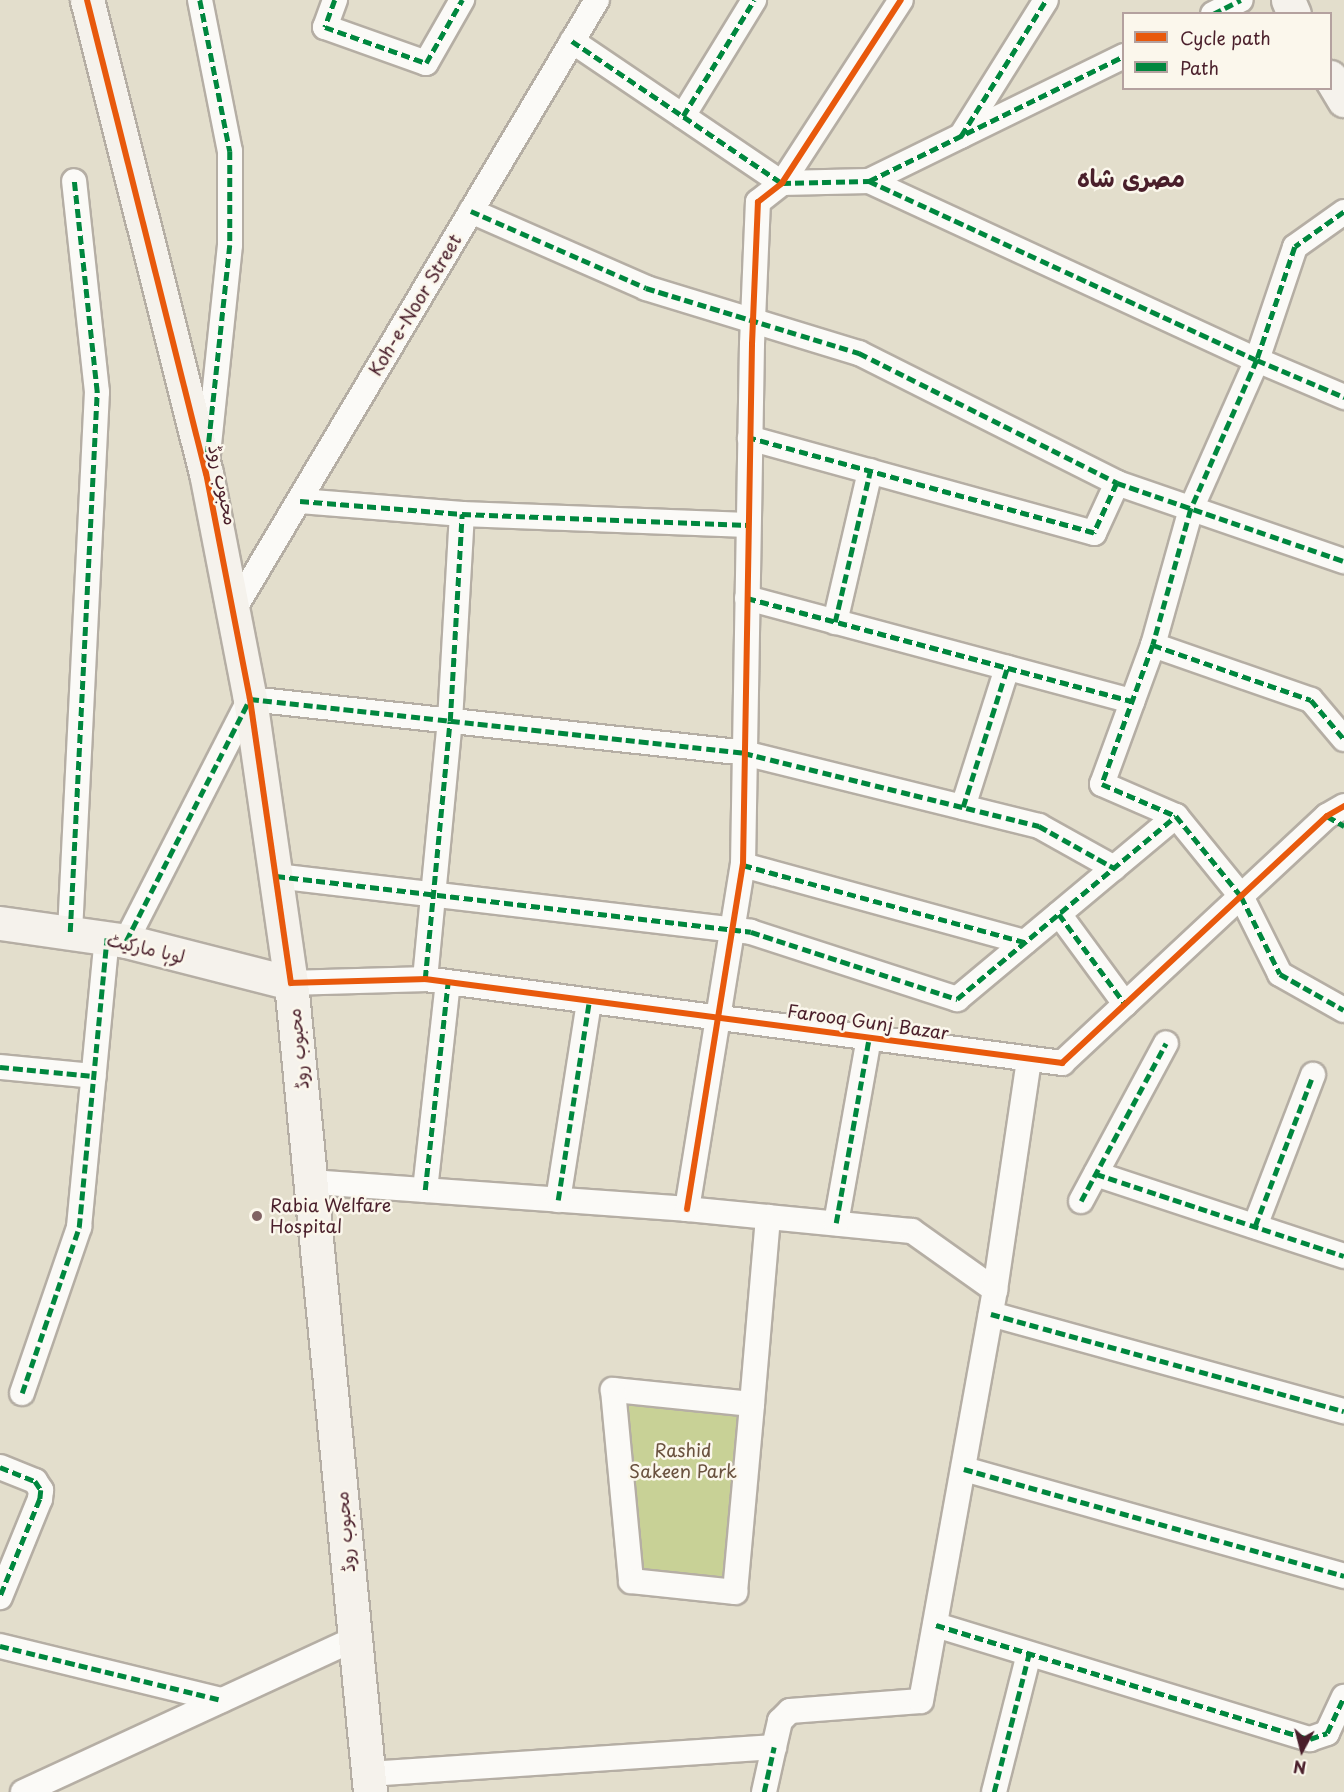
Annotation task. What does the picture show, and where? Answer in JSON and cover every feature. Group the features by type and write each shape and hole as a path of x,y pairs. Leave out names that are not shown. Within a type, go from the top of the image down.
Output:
{"main road":[{"name":"محبوب روڈ","path":"87,0 206,473 250,699 291,983 370,1783"},
{"path":"1332,80 1344,100"},
{"name":"لوہا مارکیٹ","path":"0,923 117,940 291,983"}],"street":[{"path":"200,0 230,151 230,244 206,473"},
{"path":"335,0 325,27 426,63 462,0"},
{"name":"Koh-e-Noor Street","path":"233,611 597,0"},
{"path":"683,116 753,0"},
{"path":"687,1209 742,865 750,438 758,202 782,183 902,0"},
{"path":"961,136 1046,0"},
{"path":"1217,12 1242,0"},
{"path":"572,41 782,183 869,180 1122,57"},
{"path":"869,180 1257,360 1344,397"},
{"path":"70,932 98,392 74,181"},
{"path":"471,211 646,288 859,353 1117,483 1344,561"},
{"path":"1344,212 1295,247 1257,360 1191,509 1153,645 1102,784 1176,816 1241,896 1280,974 1344,1010"},
{"path":"750,438 1094,533 1117,483"},
{"path":"835,622 870,471"},
{"path":"300,501 462,513 748,525"},
{"path":"424,979 450,720 462,513"},
{"path":"747,598 1132,701"},
{"path":"1153,645 1311,700 1344,740"},
{"path":"963,807 1007,668"},
{"path":"22,1393 80,1227 94,1076 117,940 250,699 744,753 1039,826 1114,868"},
{"path":"276,876 751,932 957,999 1176,816"},
{"name":"Farooq Gunj Bazar","path":"291,983 424,979 1062,1063 1241,896 1338,816"},
{"path":"742,865 1025,942"},
{"path":"1059,914 1125,1004"},
{"path":"425,1190 448,982"},
{"path":"558,1200 589,1001"},
{"path":"836,1223 869,1038"},
{"path":"1081,1201 1166,1043"},
{"path":"764,1792 780,1720 790,1711 921,1701 991,1314 1029,1059"},
{"path":"0,1066 94,1076"},
{"path":"1255,1227 1312,1075"},
{"path":"1096,1174 1344,1256"},
{"path":"312,1182 687,1209 912,1231 995,1290"},
{"path":"752,1404 613,1390 631,1581 735,1592 752,1404 768,1217"},
{"path":"991,1314 1344,1411"},
{"path":"0,1467 35,1481 41,1490 0,1597"},
{"path":"964,1469 1344,1576"},
{"path":"936,1625 1310,1739 1327,1733 1344,1697"},
{"path":"23,1792 356,1638"},
{"path":"0,1646 222,1700"},
{"path":"996,1791 1029,1654"},
{"path":"370,1783 774,1747"}],"green space":[{"name":"Rashid Sakeen Park","path":"613,1390 752,1404 735,1592 631,1581"}],"marked path":[{"path":"200,0 230,151 230,245 207,461"},
{"path":"335,0 325,27 426,63 462,0"},
{"path":"683,116 754,0"},
{"path":"961,136 1046,0"},
{"path":"1217,12 1241,0"},
{"path":"572,41 782,183 869,181 1257,360 1344,397"},
{"path":"869,181 1122,57"},
{"path":"70,932 97,392 74,181"},
{"path":"471,211 646,288 859,353 1117,483 1094,533 750,438"},
{"path":"1344,212 1295,247 1257,360 1191,509 1153,645 1102,784 1176,816 1241,896 1280,974 1344,1010"},
{"path":"835,622 870,471"},
{"path":"1117,483 1344,561"},
{"path":"300,501 462,514 748,525"},
{"path":"425,979 450,721 462,514"},
{"path":"747,598 1132,701"},
{"path":"1153,645 1311,700 1344,739"},
{"path":"963,807 1007,668"},
{"path":"126,941 250,699 744,753 1039,826 1114,868"},
{"path":"276,876 751,932 957,999 1176,816"},
{"path":"1327,816 1344,826"},
{"path":"743,865 1025,942"},
{"path":"1059,914 1125,1004"},
{"path":"22,1393 79,1227 107,938"},
{"path":"425,1190 448,982"},
{"path":"558,1200 589,1001"},
{"path":"836,1223 869,1038"},
{"path":"1081,1201 1166,1043"},
{"path":"0,1067 94,1076"},
{"path":"1255,1226 1313,1075"},
{"path":"1096,1174 1344,1256"},
{"path":"991,1314 1344,1411"},
{"path":"0,1467 35,1481 41,1490 40,1499 0,1597"},
{"path":"964,1469 1344,1576"},
{"path":"936,1625 1310,1739 1327,1733 1344,1697"},
{"path":"0,1646 222,1700"},
{"path":"994,1792 1029,1654"},
{"path":"764,1792 774,1747"}],"cycle path":[{"path":"87,0 206,473 250,699 291,983 425,979 1062,1063 1327,816 1344,806"},
{"path":"687,1209 743,865 752,344 758,202 782,183 901,0"}],"place":[{"name":"Rabia Welfare Hospital","path":"257,1216"}],"district":[{"name":"مصری شاہ","path":"1131,178"}]}
